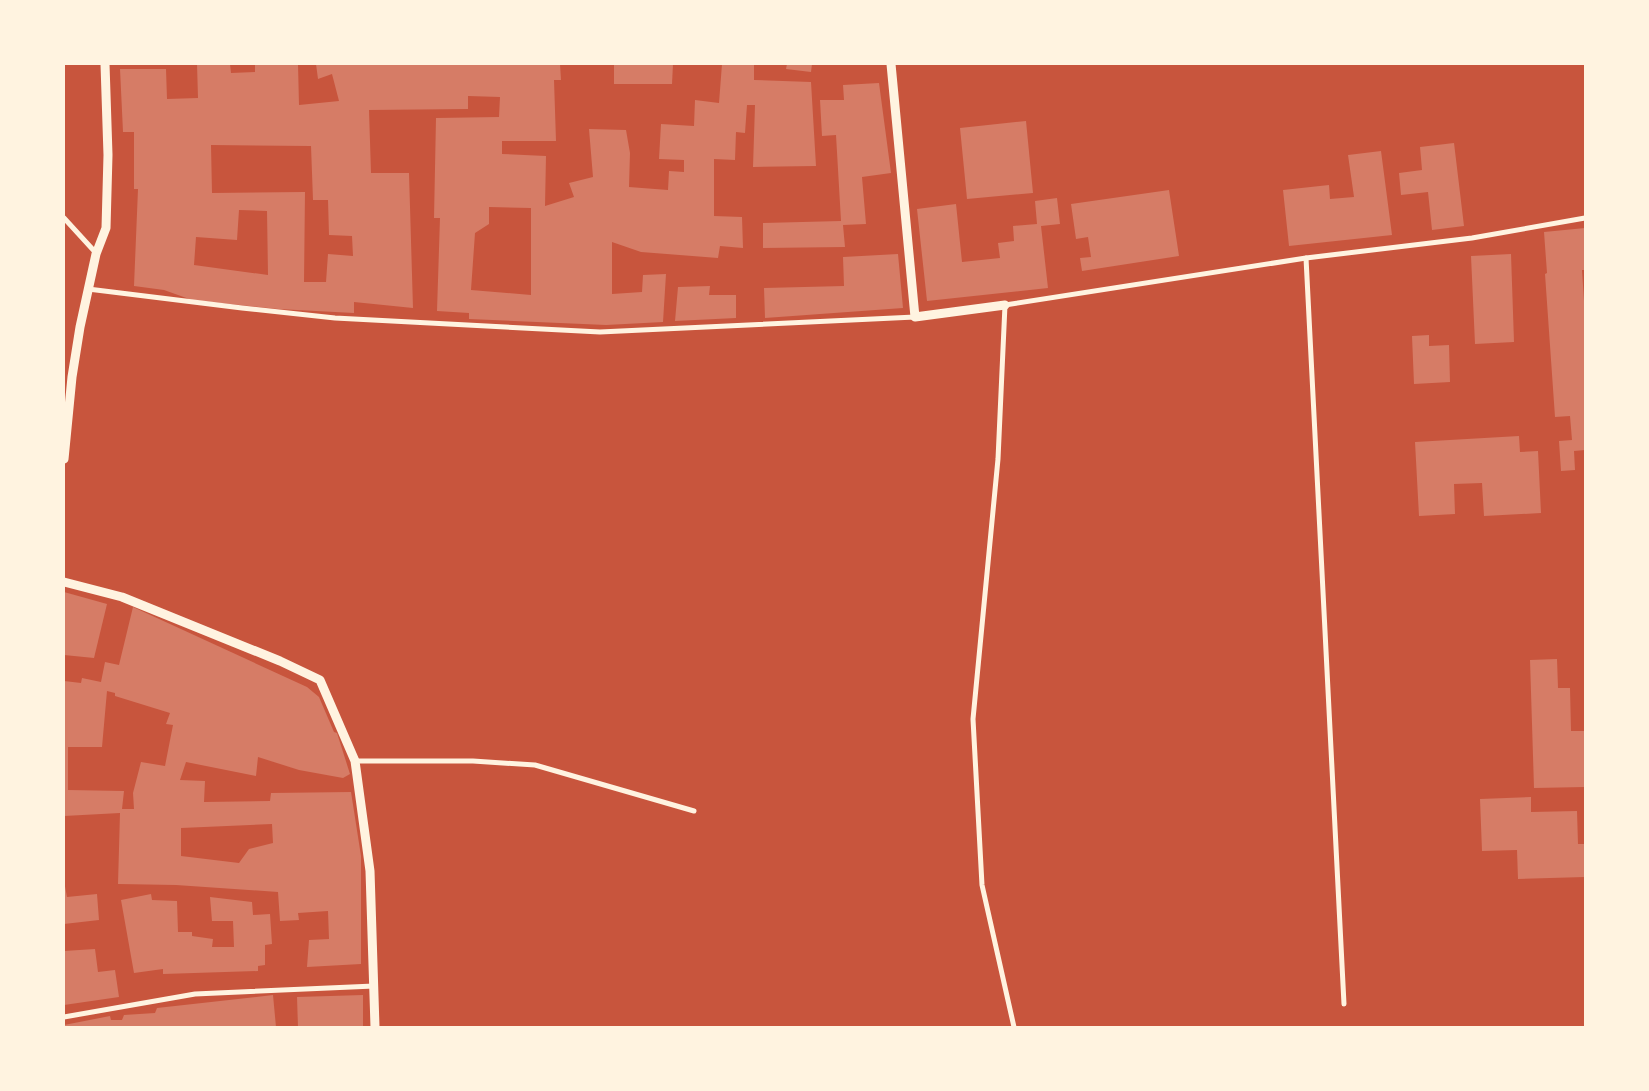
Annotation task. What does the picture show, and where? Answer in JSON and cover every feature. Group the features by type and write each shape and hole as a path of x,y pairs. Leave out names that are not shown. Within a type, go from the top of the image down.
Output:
{"street":[{"path":"64,459 72,377 88,289 96,254 106,228 108,155 105,64"},
{"path":"891,64 915,317"},
{"path":"64,218 96,254"},
{"path":"88,289 335,318 600,332 915,317 1006,305 1306,258 1472,238 1585,218"},
{"path":"1306,258 1344,1004"},
{"path":"1006,305 998,459 973,720 982,885 1014,1027"},
{"path":"64,582 122,597 280,661 320,680 355,761 370,871 375,1027"},
{"path":"355,761 473,761 535,765 694,811"},
{"path":"64,1018 195,994 374,986"}],"building":[{"path":"197,64 230,64 231,73 255,72 255,64 298,64 299,105 339,101 332,74 318,79 316,64 560,64 561,80 554,80 556,141 502,141 502,154 546,156 545,206 574,197 569,183 593,177 589,129 626,130 630,153 629,187 668,190 669,171 684,172 684,160 659,159 661,124 694,126 695,100 719,103 722,64 754,64 754,80 811,82 816,166 753,167 755,105 747,105 745,133 736,132 735,160 714,159 714,216 742,217 743,248 720,246 718,258 641,252 612,242 612,294 642,292 643,275 666,274 663,322 606,325 469,319 469,313 437,311 440,218 434,218 436,118 499,117 500,97 468,96 468,109 369,110 371,173 409,173 413,308 354,302 354,313 278,309 192,300 164,290 134,286 138,189 134,189 134,132 123,132 120,69 166,69 167,99 198,98","holes":["211,145 311,146 313,200 328,200 329,235 352,236 353,256 328,254 326,282 304,282 305,192 212,193","489,207 531,208 531,295 471,290 475,233 489,224","239,210 267,211 268,275 194,265 196,237 237,240"]},
{"path":"614,64 673,64 672,84 614,84"},
{"path":"787,64 812,64 811,72 786,69"},
{"path":"879,83 891,173 862,177 866,224 843,225 845,247 763,248 763,223 841,221 836,135 822,136 820,100 844,100 843,85"},
{"path":"1026,121 1033,193 967,199 960,128"},
{"path":"1454,143 1464,226 1432,230 1428,192 1401,195 1399,173 1422,170 1420,147"},
{"path":"1381,151 1392,235 1289,246 1283,190 1329,185 1330,199 1354,197 1348,155"},
{"path":"1169,190 1179,256 1082,271 1080,258 1091,257 1088,237 1076,239 1071,204"},
{"path":"1057,198 1060,224 1041,226 1048,288 927,301 917,209 956,204 962,262 1000,258 998,243 1014,241 1013,226 1037,224 1035,201"},
{"path":"1585,228 1585,270 1582,270 1585,316 1585,450 1574,451 1575,470 1561,471 1559,441 1572,440 1570,416 1555,417 1544,232"},
{"path":"898,254 903,308 765,318 764,288 844,286 843,257"},
{"path":"1511,254 1514,342 1475,344 1471,256"},
{"path":"710,286 709,295 736,295 736,318 675,321 678,287"},
{"path":"1429,335 1429,346 1449,345 1450,382 1414,384 1412,336"},
{"path":"1519,436 1520,452 1538,451 1541,513 1484,516 1482,483 1454,484 1455,514 1419,516 1415,442"},
{"path":"64,592 107,604 94,658 64,655"},
{"path":"133,607 307,687 319,697 334,732 337,733 350,774 343,778 299,770 258,757 256,776 186,762 180,780 205,781 204,802 270,801 271,793 351,792 361,856 361,964 307,967 309,940 329,939 328,911 298,913 299,920 280,921 278,892 176,885 118,884 120,813 64,816 64,681 81,683 82,678 101,682 105,662 119,665","holes":["107,691 115,693 115,696 170,713 166,724 173,725 165,766 141,762 133,793 134,809 122,809 124,791 68,790 68,747 102,747","272,824 273,843 249,849 239,863 181,856 181,828"]},
{"path":"1557,659 1558,688 1570,688 1571,731 1585,731 1585,787 1534,788 1530,660"},
{"path":"1531,797 1531,812 1577,811 1578,844 1585,844 1585,877 1518,879 1517,850 1482,851 1480,799"},
{"path":"64,881 67,897 97,894 99,920 64,924"},
{"path":"151,894 152,900 177,901 178,932 192,932 192,936 213,939 212,947 234,947 233,921 212,921 210,897 252,902 253,915 270,914 272,944 265,945 265,965 258,966 258,971 163,974 163,969 134,973 121,900"},
{"path":"95,949 98,972 115,970 119,997 64,1005 64,951"},
{"path":"273,995 276,1027 64,1027 64,1025 110,1016 111,1020 122,1020 124,1015 155,1013 157,1008"},
{"path":"363,995 363,1027 298,1027 297,997"}]}
